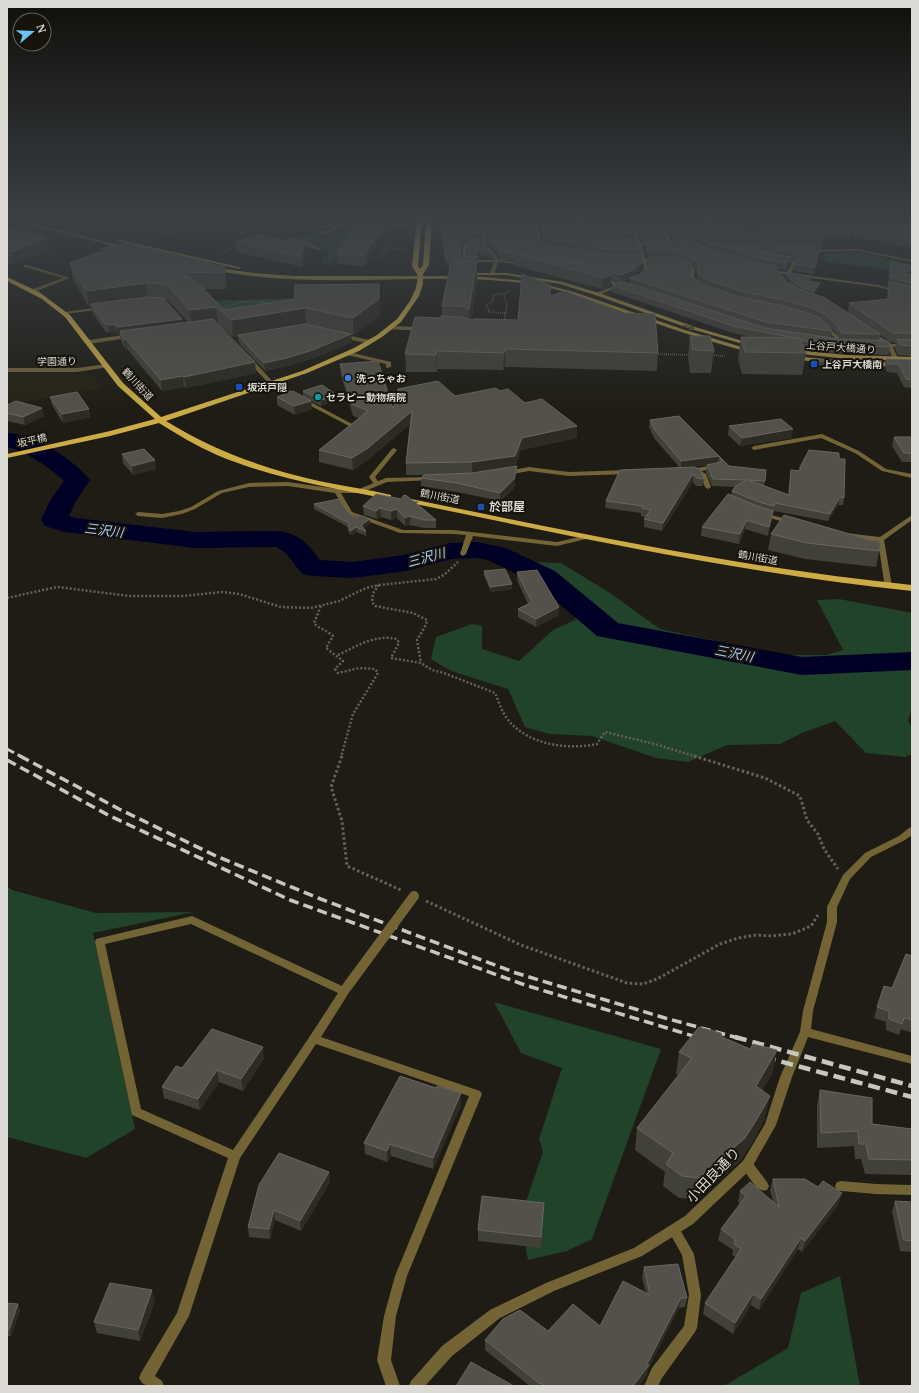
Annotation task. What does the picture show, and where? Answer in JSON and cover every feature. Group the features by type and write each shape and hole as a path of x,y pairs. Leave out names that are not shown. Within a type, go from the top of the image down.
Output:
{"main road":[{"name":"鶴川街道","path":"17,284 32,291 65,313 133,397 159,420 187,438 229,457 282,474 588,537 780,572 912,588"},
{"name":"坂平橋","path":"7,456 124,430 159,420 271,383 349,354 390,328 407,312 416,296 418,284"}],"street":[{"path":"32,291 51,284"},
{"path":"533,284 566,291 699,337 759,352"},
{"path":"562,284 597,294 693,328 753,344"},
{"path":"619,284 628,287"},
{"path":"697,284 702,288"},
{"path":"864,284 912,295"},
{"path":"597,294 622,285"},
{"path":"582,304 592,299"},
{"path":"65,313 110,307"},
{"path":"623,317 632,313"},
{"path":"820,323 837,338 840,343 831,342"},
{"path":"390,328 430,330"},
{"path":"862,328 890,345 895,359"},
{"path":"336,334 370,342"},
{"path":"89,342 136,335"},
{"path":"872,345 912,346"},
{"name":"上谷戸大橋通り","path":"792,352 847,357 912,359"},
{"path":"349,354 389,363 388,368"},
{"name":"上谷戸大橋通り","path":"787,356 843,363 912,366"},
{"path":"247,357 271,383 351,425"},
{"name":"学園通り","path":"7,370 77,370 107,366"},
{"path":"754,448 822,436 857,452 884,470 912,476"},
{"path":"376,483 372,477 394,450"},
{"path":"679,471 694,471 718,467"},
{"path":"500,474 529,469 569,474 634,472"},
{"path":"694,471 703,474 708,487"},
{"path":"138,514 162,516 180,513 193,508 220,492 249,485 288,484 337,491 360,491 386,480 440,478"},
{"path":"337,491 350,513 402,532 454,532 557,544 588,537"},
{"path":"752,511 795,523"},
{"path":"837,534 881,539 912,517"},
{"path":"463,554 470,534"},
{"path":"881,539 888,586"},
{"name":"小田良通り","path":"416,1386 448,1351 495,1314 550,1288 638,1252 689,1220 747,1165 770,1125 786,1077 805,1032 808,1011 832,922 832,907 846,877 868,855 902,838 912,830"},
{"path":"157,1386 146,1378 183,1316 235,1156 314,1039 345,989 414,896"},
{"path":"235,1156 136,1112 100,942 192,920 345,989"},
{"path":"805,1032 912,1060"},
{"path":"314,1039 476,1094 399,1282 390,1316 384,1360 394,1386"},
{"path":"747,1165 763,1186"},
{"path":"841,1186 912,1190"},
{"path":"651,1386 657,1374 690,1328 695,1295 688,1254 674,1230"}],"path":[{"path":"506,326 503,322 507,305 504,298 509,291"},
{"path":"488,312 486,304 493,301 493,295 506,294"},
{"path":"224,315 222,313 223,309 232,304 267,302"},
{"path":"484,312 505,313"},
{"path":"483,323 483,320 498,321"},
{"path":"655,354 694,355"},
{"path":"710,355 726,356"},
{"path":"7,598 57,587 129,596 183,596 222,592 238,594 281,606 297,608 321,606 339,601 366,588 379,585 436,579 444,575 455,566 463,554"},
{"path":"379,585 373,593 372,598 372,602 375,606 413,613 427,620 424,630 417,640 420,663"},
{"path":"321,606 314,623 316,626 327,630 333,636 326,648 338,655 343,661 335,669 338,673 358,668 375,669 378,673 353,714 344,749 331,787 342,821 347,866 521,944 627,983 643,984 657,979 703,952 738,938 756,935 772,936 792,934 811,926 820,913 832,907"},
{"path":"338,655 371,639 392,637 397,639 399,643 391,658 420,663 432,670 444,673 495,693 509,721 526,736 548,743 589,747 598,744 605,732 655,744 765,778 800,796 807,820 818,834 824,849 834,864 846,877"}],"shaded area":[{"path":"7,374 92,375 101,388 26,402 10,402 7,399"}],"green space":[{"path":"292,298 286,307 220,324 199,326 209,301"},
{"path":"530,562 561,563 610,593 660,629 781,655 826,655 843,650 817,600 839,599 912,613 912,708 908,721 912,727 912,754 905,757 866,753 835,721 802,733 780,744 727,745 688,762 656,758 592,736 549,734 525,727 508,689 451,671 431,659 436,637 472,624 482,626 482,649 519,661 553,630 575,620 577,595"},
{"path":"7,886 12,890 96,913 194,912 93,933 135,1129 86,1158 7,1137"},
{"path":"494,1002 661,1049 592,1239 567,1251 528,1260 520,1219 543,1152 539,1139 562,1068 521,1053"},
{"path":"840,1276 860,1386 724,1386 788,1348 801,1293"}],"building":[{"path":"82,284 138,284 86,291"},
{"path":"166,284 199,284 224,310 294,299 295,285 379,284 379,299 353,318 305,308 232,320 216,307 190,310"},
{"path":"446,284 473,284 469,309 461,306 442,306"},
{"path":"521,284 547,284 550,285 550,296 565,291 621,313 655,314 658,353 505,349 504,353 437,351 436,355 405,354 415,317 441,318 441,316 461,317 472,320 518,320"},
{"path":"630,284 765,328 839,339 888,341 890,347 819,344 801,340 800,338 733,326 612,285"},
{"path":"649,284 702,284 739,297 784,306 808,313 819,318 828,325 832,331 766,322"},
{"path":"719,284 790,284 796,288 825,298 880,334 842,333 835,323 826,315 815,309 789,301 744,292"},
{"path":"797,284 819,284 814,291 801,287"},
{"path":"889,284 898,284 912,287 912,333 893,333 849,303 888,299"},
{"path":"147,297 163,298 182,319 117,327 115,325 108,325 104,323 91,304"},
{"path":"213,319 255,362 184,377 161,380 126,339 124,340 120,331"},
{"path":"305,324 351,334 313,350 264,363 238,335"},
{"path":"690,336 710,336 714,351 693,350"},
{"path":"741,337 800,338 806,353 745,352"},
{"path":"897,339 912,340 912,346 900,345"},
{"path":"817,359 834,361 834,362 817,361"},
{"path":"886,359 912,360 912,380 906,379 899,364 888,364"},
{"path":"378,361 393,409 398,389 438,381 455,396 496,388 500,391 508,389 525,403 542,399 577,426 522,438 515,456 472,462 406,463 412,411 368,448 352,458 319,450 368,411 352,404 340,364"},
{"path":"322,385 337,395 321,400 303,391"},
{"path":"293,391 311,401 294,406 277,397"},
{"path":"77,392 89,409 62,414 50,397"},
{"path":"16,401 42,408 23,417 7,413 7,405"},
{"path":"679,416 719,456 681,461 655,430 650,420"},
{"path":"781,419 793,429 742,438 729,426"},
{"path":"894,437 912,437 912,453 904,453"},
{"path":"144,449 155,460 132,466 122,454"},
{"path":"809,450 839,453 839,459 845,459 844,498 840,497 830,514 775,503 774,506 762,503 732,491 736,486 746,480 713,479 707,465 721,462 719,456 729,466 766,470 765,481 748,480 789,495 791,470 800,471 800,467"},
{"path":"517,466 514,479 500,493 457,483 421,478 424,475 472,473"},
{"path":"694,467 700,469 704,479 697,478 693,474 663,523 644,519 651,510 642,508 643,506 606,501 620,470"},
{"path":"376,494 401,499 404,495 407,496 413,501 418,502 416,503 436,520 424,520 410,516 405,518 397,509 391,511 380,508 376,511 363,506"},
{"path":"728,494 773,511 769,527 747,520 740,534 702,527"},
{"path":"339,499 346,510 355,518 359,515 370,519 361,525 366,531 356,527 351,531 348,526 350,524 314,504"},
{"path":"784,515 881,543 879,551 807,543 771,534"},
{"path":"505,569 512,584 491,587 484,571"},
{"path":"537,570 559,607 536,619 518,609 532,602 517,572"},
{"path":"906,954 912,956 912,1020 904,1018 902,1024 889,1019 889,1011 877,1007 884,986 892,988"},
{"path":"699,1027 721,1033 722,1037 750,1049 753,1044 777,1050 756,1086 770,1096 757,1119 745,1138 699,1178 682,1176 666,1164 673,1153 637,1128 692,1058 679,1052"},
{"path":"212,1029 263,1047 241,1079 217,1070 198,1099 162,1087 176,1066 182,1068"},
{"path":"400,1076 436,1088 437,1086 461,1093 433,1158 390,1144 387,1151 364,1143"},
{"path":"820,1090 872,1098 872,1124 912,1129 912,1160 869,1159 866,1144 859,1144 858,1131 821,1133"},
{"path":"279,1153 329,1172 300,1221 274,1210 269,1229 248,1227 259,1185"},
{"path":"773,1179 805,1179 818,1187 823,1181 842,1193 805,1241 801,1238 761,1299 753,1294 735,1323 705,1303 741,1249 734,1244 735,1239 721,1229 746,1196 740,1191 750,1182 779,1207"},
{"path":"482,1196 544,1203 541,1237 478,1230"},
{"path":"895,1201 912,1202 912,1241 904,1240"},
{"path":"678,1264 687,1298 681,1298 647,1364 649,1365 633,1386 545,1386 541,1383 540,1384 485,1340 503,1319 520,1310 548,1331 573,1304 600,1326 623,1281 650,1295 644,1267"},
{"path":"110,1283 152,1290 138,1330 94,1322"},
{"path":"7,1303 18,1304 9,1330 7,1330"},
{"path":"471,1362 514,1386 456,1386"}],"waterway":[{"name":"三沢川","path":"7,440 23,443 65,468 77,480 63,501 54,520 74,526 195,540 281,539 296,547 312,568 353,570 406,563 450,551 477,550 496,554 545,577 608,630 802,666 912,661"}],"railway":[{"path":"7,749 22,757"},
{"path":"20,756 119,809 216,856 318,898 516,973 665,1018 738,1038"},
{"path":"7,760 110,816 290,900 525,985 700,1038"},
{"path":"735,1037 912,1086"},
{"path":"764,1057 912,1097"}],"place":[{"name":"上谷戸大橋南","path":"814,364"},
{"name":"洗っちゃお","path":"348,378"},
{"name":"坂浜戸隠","path":"239,387"},
{"name":"セラピー動物病院","path":"318,397"},
{"name":"於部屋","path":"481,507"}]}
